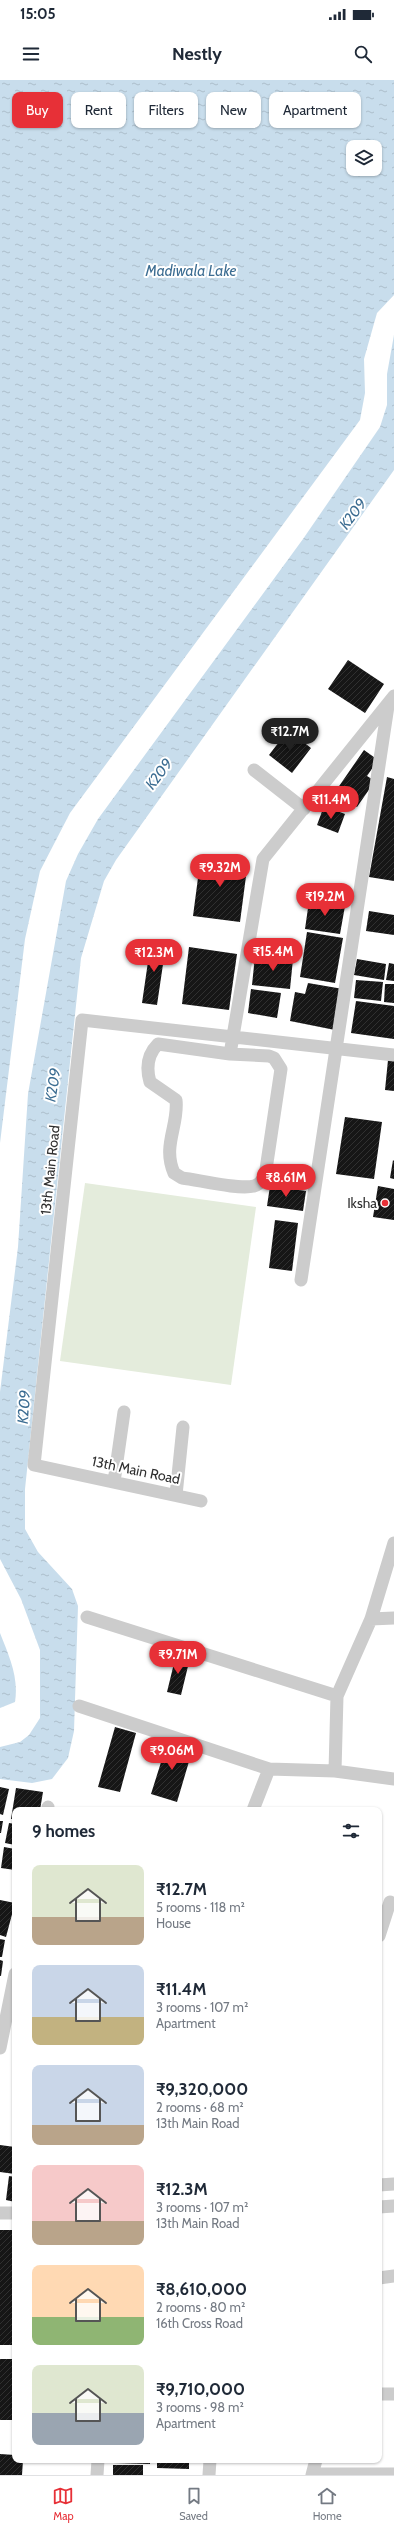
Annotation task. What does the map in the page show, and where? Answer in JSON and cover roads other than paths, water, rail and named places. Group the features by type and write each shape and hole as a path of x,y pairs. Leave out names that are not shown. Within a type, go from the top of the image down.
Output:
{"street":[{"path":"230,1054 263,859 391,701"},
{"path":"301,1280 391,701"},
{"path":"254,770 304,809"},
{"name":"13th Main Road","path":"202,1501 34,1465 82,1020 394,1055"},
{"path":"158,1044 230,1054 269,1056 274,1058 281,1068 265,1176 262,1182 255,1186 244,1187 182,1178 174,1173 171,1167 169,1140 177,1108 176,1100 150,1082 147,1072 151,1051 158,1044"},
{"path":"114,1482 124,1412"},
{"path":"176,1495 183,1427"},
{"path":"335,1770 337,1696 371,1619 394,1543"},
{"path":"87,1617 337,1696"},
{"path":"371,1619 394,1618"},
{"path":"79,1706 269,1770 335,1770 394,1779"},
{"path":"254,1807 269,1770"},
{"path":"382,1925 388,1902"},
{"path":"0,2048 3,2014 12,1984"},
{"path":"382,2184 394,2184"},
{"path":"382,2207 394,2206"},
{"path":"0,2213 12,2213"},
{"path":"382,2278 394,2276"},
{"path":"382,2394 394,2394"},
{"path":"97,2475 98,2463"},
{"path":"209,2475 210,2463"},
{"path":"315,2463 313,2474 394,2474"}],"water":[{"name":"Madiwala Lake","path":"0,80 394,80 394,295 377,313 364,359 365,393 360,420 70,813 40,871 25,939 0,1143"},
{"name":"K209","path":"394,335 394,470 116,860 104,881 81,958 25,1489 25,1529 38,1552 72,1589 78,1606 74,1731 68,1758 52,1779 32,1783 0,1779 0,1747 20,1742 29,1735 40,1718 40,1650 21,1599 0,1559 0,1392 18,1247 28,1094 66,881 78,854 98,819 303,539 380,427 387,405 387,374"},
{"path":"0,1633 12,1667 16,1684 16,1693 15,1702 0,1708"}],"place":[{"name":"Iksha","path":"385,1203"}]}
